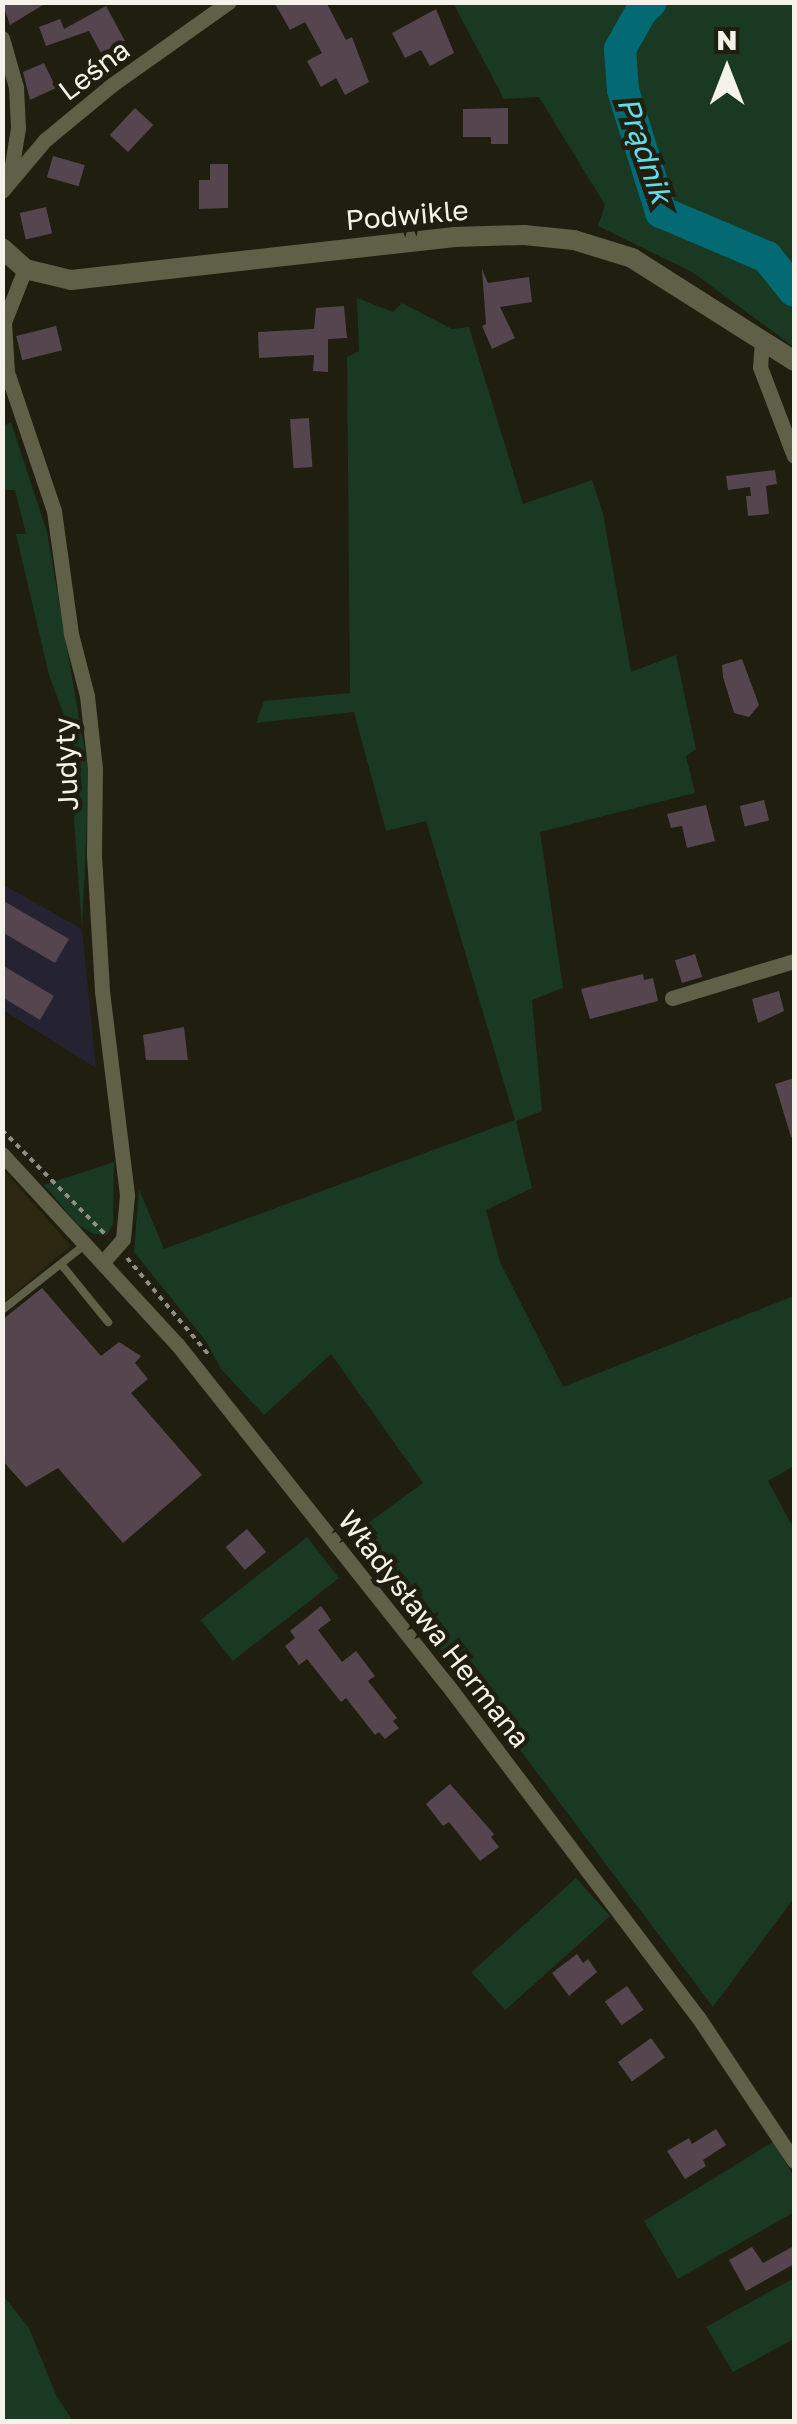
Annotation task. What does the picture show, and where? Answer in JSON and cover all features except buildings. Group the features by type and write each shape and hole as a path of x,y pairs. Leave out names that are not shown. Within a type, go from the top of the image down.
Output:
{"street":[{"name":"Leśna","path":"6,186 45,140 113,84 229,2"},
{"path":"2,38 16,88 18,114 6,186"},
{"name":"Podwikle","path":"25,269 71,280 349,246 524,235 574,240 632,258 794,361"},
{"path":"2,248 25,269"},
{"name":"Judyty","path":"25,269 4,322 7,372 54,512 71,634 88,696 95,769 94,855 102,991 128,1207 123,1239 104,1261"},
{"path":"769,344 760,367 794,456"},
{"path":"672,998 794,961"},
{"name":"Władysława Hermana","path":"2,1154 185,1353 536,1798 698,2018 794,2161"}],"lane":[{"path":"2,1310 87,1243"},
{"path":"60,1264 108,1322"}],"path":[{"path":"2,1130 108,1237"}],"shaded area":[{"path":"2,884 82,929 96,1068 3,1010"},
{"path":"2,1168 71,1246 3,1303 2,1303"}],"green space":[{"path":"453,3 794,3 794,347 692,272 598,226 605,205 539,97 504,99"},
{"path":"357,298 393,312 402,303 452,329 469,327 523,504 592,480 603,513 631,672 676,655 696,749 686,756 695,793 540,832 563,988 532,1000 542,1111 516,1121 532,1188 486,1210 500,1262 563,1387 794,1296 794,1466 768,1481 794,1529 794,1898 713,2007 505,1730 350,1536 423,1483 331,1354 264,1415 221,1369 205,1340 134,1252 139,1189 164,1249 515,1120 426,821 386,831 354,712 256,723 264,701 350,693 347,357 359,351"},
{"path":"11,422 47,532 89,775 82,929 74,820 78,778 73,740 49,675 16,534 26,534 15,490 3,490 3,426"},
{"path":"114,1162 113,1224 107,1235 94,1234 78,1225 44,1185"},
{"path":"307,1537 339,1578 233,1661 201,1620"},
{"path":"576,1878 610,1916 505,2010 471,1972"},
{"path":"773,2142 794,2176 794,2212 678,2279 644,2221"},
{"path":"794,2278 794,2339 733,2372 706,2327"},
{"path":"2,2294 29,2328 56,2395 73,2421 3,2421"}],"waterway":[{"name":"Prądnik","path":"651,2 642,10 620,49 623,90 661,212 767,257 794,291"}]}
